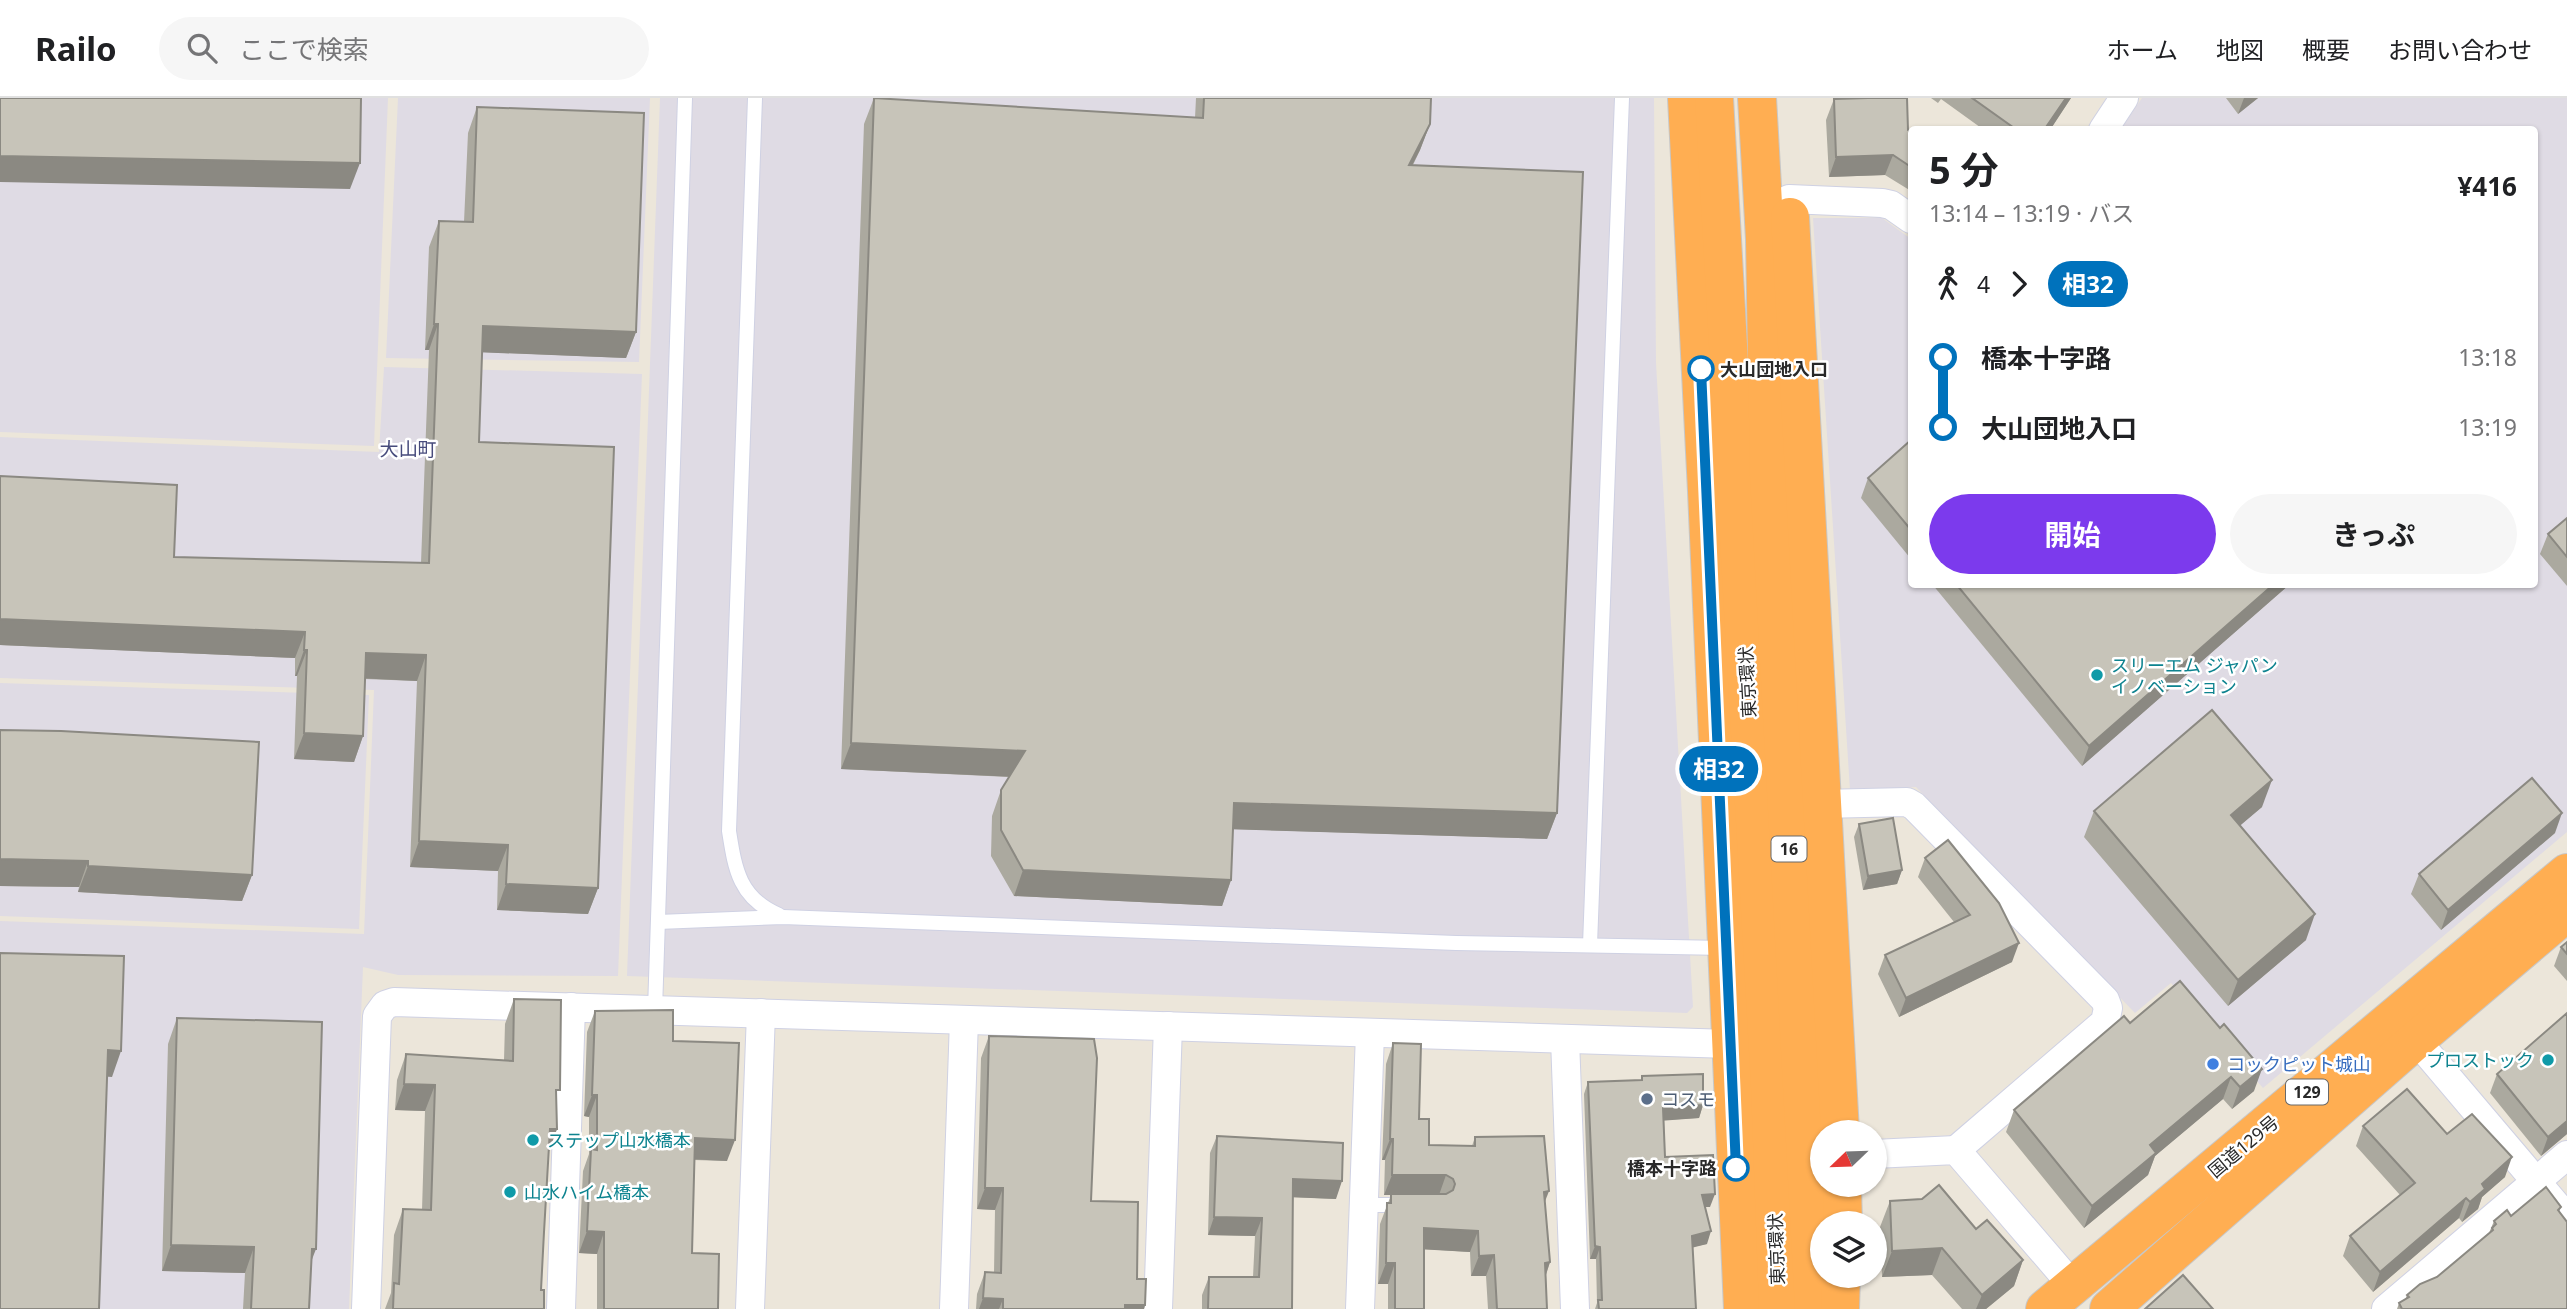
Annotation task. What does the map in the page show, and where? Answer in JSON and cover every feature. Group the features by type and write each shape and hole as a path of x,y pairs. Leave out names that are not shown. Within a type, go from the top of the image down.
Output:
{"highway":[{"path":"1687,98 1743,1309"},
{"name":"東京環状","path":"1714,98 1786,1086 1814,1309"},
{"name":"東京環状","path":"1757,98 1765,239 1786,1086 1778,1309"},
{"path":"1769,98 1789,199 1839,1120"},
{"name":"国道129号","path":"2059,1298 2567,873"},
{"name":"国道129号","path":"2109,1309 2416,1040 2567,912"},
{"path":"1840,1309 1841,1288"}],"street":[{"path":"1789,199 1882,203 1891,205 1908,217"},
{"path":"1821,804 1907,802 1914,806 2105,1000 2108,1008 2105,1022 1956,1150 1887,1153"},
{"path":"366,1309 377,1016 380,1009 394,1002 1730,1044"},
{"path":"561,1309 571,1007"},
{"path":"750,1309 761,1013"},
{"path":"954,1309 964,1020"},
{"path":"1158,1309 1168,1026"},
{"path":"1360,1309 1370,1033"},
{"path":"1565,1039 1575,1309"},
{"path":"2416,1040 2567,1218"},
{"path":"1956,1150 2059,1298"},
{"path":"2386,1309 2567,1155"}],"lane":[{"path":"655,1010 685,98"},
{"path":"755,98 729,831 734,866 748,894 766,910 783,917"},
{"path":"1590,944 1622,98"},
{"path":"658,922 783,917 1456,943 1726,948"},
{"path":"1364,1205 1426,1205"}],"shaded area":[{"path":"0,98 388,98 374,446 0,432"},
{"path":"398,98 650,98 639,362 386,358"},
{"path":"660,98 1654,98 1656,363 1693,1007 1687,1013 627,976"},
{"path":"2142,98 2567,98 2567,832 2263,1088 2171,983 2135,1013 1916,787 1850,790 1813,218 1882,218 1908,237 1908,588 2538,588 2538,126 2123,126"},
{"path":"384,367 642,374 618,976 398,975 363,967 349,1309 0,1309 0,921 364,934 374,690 0,678 0,437 379,452"},
{"path":"0,683 369,695 359,929 0,916"}],"building":[{"path":"0,98 361,98 360,163 0,156"},
{"path":"874,98 1203,118 1204,98 1431,98 1430,124 1409,165 1583,172 1557,813 1234,803 1231,880 1023,870 1001,830 1001,790 1025,751 851,743"},
{"path":"1907,98 1908,165 1893,155 1836,157 1834,99"},
{"path":"1972,98 2066,98 2047,126 2011,126"},
{"path":"477,107 644,113 636,332 483,326 479,442 614,447 598,888 506,884 508,845 419,841 426,655 366,653 363,736 304,733 307,650 304,650 305,632 0,619 0,476 177,485 174,557 429,563 439,221 473,222"},
{"path":"1908,443 1908,526 1868,478"},
{"path":"2567,518 2567,557 2548,534"},
{"name":"スリーエム ジャパン イノベーション","path":"1959,588 2269,588 2089,746"},
{"path":"2212,710 2272,780 2231,815 2315,914 2238,980 2094,811"},
{"path":"0,730 259,742 252,875 88,866 88,861 0,859"},
{"path":"2532,778 2562,813 2448,910 2419,874"},
{"path":"1893,818 1902,870 1868,876 1859,824"},
{"path":"1948,840 1999,903 2019,943 1906,998 1885,955 1970,915 1925,858"},
{"path":"2567,942 2567,954 2561,947"},
{"path":"0,953 124,956 121,1051 108,1050 99,1309 0,1309"},
{"path":"2180,981 2220,1028 2224,1024 2262,1069 2240,1087 2231,1077 2150,1145 2156,1153 2092,1206 2014,1110 2124,1016 2130,1023"},
{"path":"514,999 561,1000 560,1090 556,1090 557,1129 550,1129 544,1232 541,1290 544,1290 544,1309 393,1309 394,1283 399,1284 403,1209 431,1210 435,1085 404,1084 406,1054 513,1061"},
{"path":"673,1010 673,1041 739,1043 735,1140 695,1138 692,1253 719,1254 718,1309 604,1309 604,1232 587,1231 591,1149 597,1150 597,1095 592,1095 595,1011"},
{"name":"プロストック","path":"2567,1013 2567,1121 2548,1137 2497,1074"},
{"path":"177,1018 322,1022 316,1249 312,1249 309,1309 251,1309 254,1247 171,1245"},
{"path":"989,1036 1094,1039 1097,1058 1091,1201 1138,1202 1137,1279 1146,1279 1145,1305 1125,1305 1125,1309 1003,1309 1003,1299 983,1298 985,1272 1001,1273 1003,1188 985,1188"},
{"path":"1393,1043 1421,1044 1419,1119 1429,1119 1429,1145 1475,1146 1475,1137 1544,1136 1549,1191 1544,1192 1550,1262 1545,1263 1547,1309 1497,1309 1494,1255 1479,1256 1478,1231 1424,1228 1424,1309 1395,1309 1395,1263 1386,1263 1387,1203 1391,1203 1391,1194 1446,1194 1453,1190 1455,1184 1453,1179 1446,1175 1392,1175 1393,1139 1390,1139"},
{"path":"1703,1074 1703,1105 1663,1108 1665,1157 1713,1155 1715,1194 1702,1195 1711,1231 1692,1236 1696,1309 1599,1309 1598,1300 1602,1300 1600,1247 1595,1246 1588,1082 1642,1080 1642,1076"},
{"path":"2407,1089 2447,1134 2472,1114 2512,1157 2482,1184 2485,1189 2470,1202 2466,1198 2380,1272 2350,1236 2415,1183 2363,1126"},
{"path":"1217,1136 1343,1143 1342,1181 1293,1179 1292,1309 1208,1309 1209,1277 1259,1277 1262,1218 1214,1217"},
{"path":"1939,1185 1976,1229 1987,1220 2023,1260 1982,1295 1942,1248 1892,1251 1890,1201 1922,1199"},
{"path":"2546,1187 2561,1207 2558,1210 2567,1222 2567,1309 2402,1309 2399,1303 2409,1297 2407,1295 2420,1284 2437,1277 2493,1230 2496,1224 2494,1221 2507,1210 2511,1216"},
{"path":"2183,1275 2213,1309 2145,1309"}],"bus line":[{"name":"相32","path":"1701,369 1736,1168"}],"place":[{"name":"大山団地入口","path":"1701,369"},
{"name":"スリーエム ジャパン イノベーション","path":"2097,675"},
{"name":"プロストック","path":"2548,1060"},
{"name":"コックピット城山","path":"2213,1064"},
{"name":"コスモ","path":"1647,1099"},
{"name":"ステップ山水橋本","path":"533,1140"},
{"name":"橋本十字路","path":"1736,1168"},
{"name":"山水ハイム橋本","path":"510,1192"}],"district":[{"name":"大山町","path":"408,449"}]}
